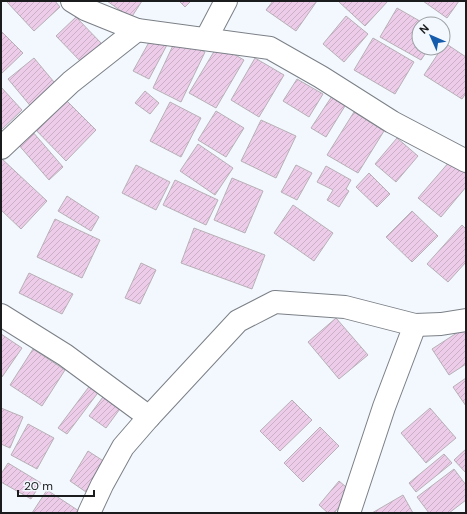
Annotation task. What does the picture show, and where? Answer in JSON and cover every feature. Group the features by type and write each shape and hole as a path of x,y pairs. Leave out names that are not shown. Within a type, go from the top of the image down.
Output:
{"street":[{"path":"72,1 85,10 137,30 270,48 321,77 392,122 466,161"},
{"path":"206,39 226,1"},
{"path":"1,148 71,82 137,30"},
{"path":"89,513 102,485 123,447 148,417 238,321 276,302 345,307 415,325 441,324 466,320"},
{"path":"1,315 65,355 148,417"},
{"path":"349,513 384,406 415,325"}],"building":[{"path":"55,1 60,7 34,31 7,2"},
{"path":"107,1 142,1 131,18"},
{"path":"179,1 191,1 185,7"},
{"path":"273,1 317,1 296,31 266,10"},
{"path":"338,1 388,1 365,26"},
{"path":"423,1 459,1 448,16 444,16"},
{"path":"397,8 411,16 411,54 380,37"},
{"path":"346,16 368,34 344,62 323,44"},
{"path":"76,17 102,44 82,63 56,36"},
{"path":"1,31 23,53 1,74"},
{"path":"153,35 168,43 149,79 133,71"},
{"path":"373,38 414,62 395,94 354,70"},
{"path":"176,39 205,52 181,102 153,88"},
{"path":"218,45 244,60 216,108 189,93"},
{"path":"451,47 466,57 466,93 462,99 424,75 436,56 451,56"},
{"path":"414,56 424,56 421,60"},
{"path":"34,58 59,88 33,109 8,79"},
{"path":"255,58 284,75 259,117 231,100"},
{"path":"297,79 323,94 309,117 283,101"},
{"path":"1,87 22,110 1,130"},
{"path":"145,91 159,103 150,114 135,103"},
{"path":"334,93 348,101 326,137 311,128"},
{"path":"61,95 96,130 66,161 31,125"},
{"path":"170,102 201,118 181,157 150,141"},
{"path":"216,111 244,128 226,157 198,140"},
{"path":"354,112 384,131 358,173 327,155"},
{"path":"261,120 296,136 276,178 241,161"},
{"path":"32,131 63,167 49,180 17,143"},
{"path":"397,138 418,156 396,182 375,164"},
{"path":"198,144 233,168 215,195 180,171"},
{"path":"1,158 47,201 21,229 1,210"},
{"path":"450,161 466,174 466,187 441,217 418,198"},
{"path":"136,165 170,182 156,210 122,193"},
{"path":"296,165 312,173 297,200 281,192"},
{"path":"326,166 351,180 346,189 349,191 339,207 327,200 333,190 317,182"},
{"path":"369,173 390,194 377,207 356,187"},
{"path":"232,178 263,191 245,233 214,220"},
{"path":"175,180 218,200 206,225 163,205"},
{"path":"67,196 99,217 91,231 58,211"},
{"path":"293,205 333,233 314,261 274,233"},
{"path":"412,211 438,236 412,262 386,237"},
{"path":"55,219 100,240 82,278 37,257"},
{"path":"462,225 466,229 466,262 448,282 427,264"},
{"path":"194,228 265,255 252,289 181,263"},
{"path":"141,263 156,270 140,304 125,298"},
{"path":"29,273 73,294 62,314 19,293"},
{"path":"336,318 368,355 339,379 308,342"},
{"path":"466,327 466,364 449,375 432,349"},
{"path":"1,334 22,348 2,377 1,376"},
{"path":"33,349 65,370 42,406 10,385"},
{"path":"466,378 466,406 453,387"},
{"path":"91,384 100,390 67,434 58,428"},
{"path":"108,390 125,402 106,428 89,416"},
{"path":"292,400 312,420 280,451 260,431"},
{"path":"1,408 23,417 10,448 1,444"},
{"path":"430,408 456,438 426,463 401,433"},
{"path":"28,424 54,438 37,469 11,455"},
{"path":"320,427 339,446 303,482 284,463"},
{"path":"466,449 466,473 454,460"},
{"path":"88,451 105,462 86,492 70,481"},
{"path":"444,454 452,463 416,492 409,483"},
{"path":"8,463 41,483 31,499 1,482 1,474"},
{"path":"454,469 466,485 466,500 449,513 429,513 417,497"},
{"path":"339,481 352,492 334,513 328,513 319,505"},
{"path":"47,490 82,513 32,513"},
{"path":"403,495 413,513 372,513"}]}
